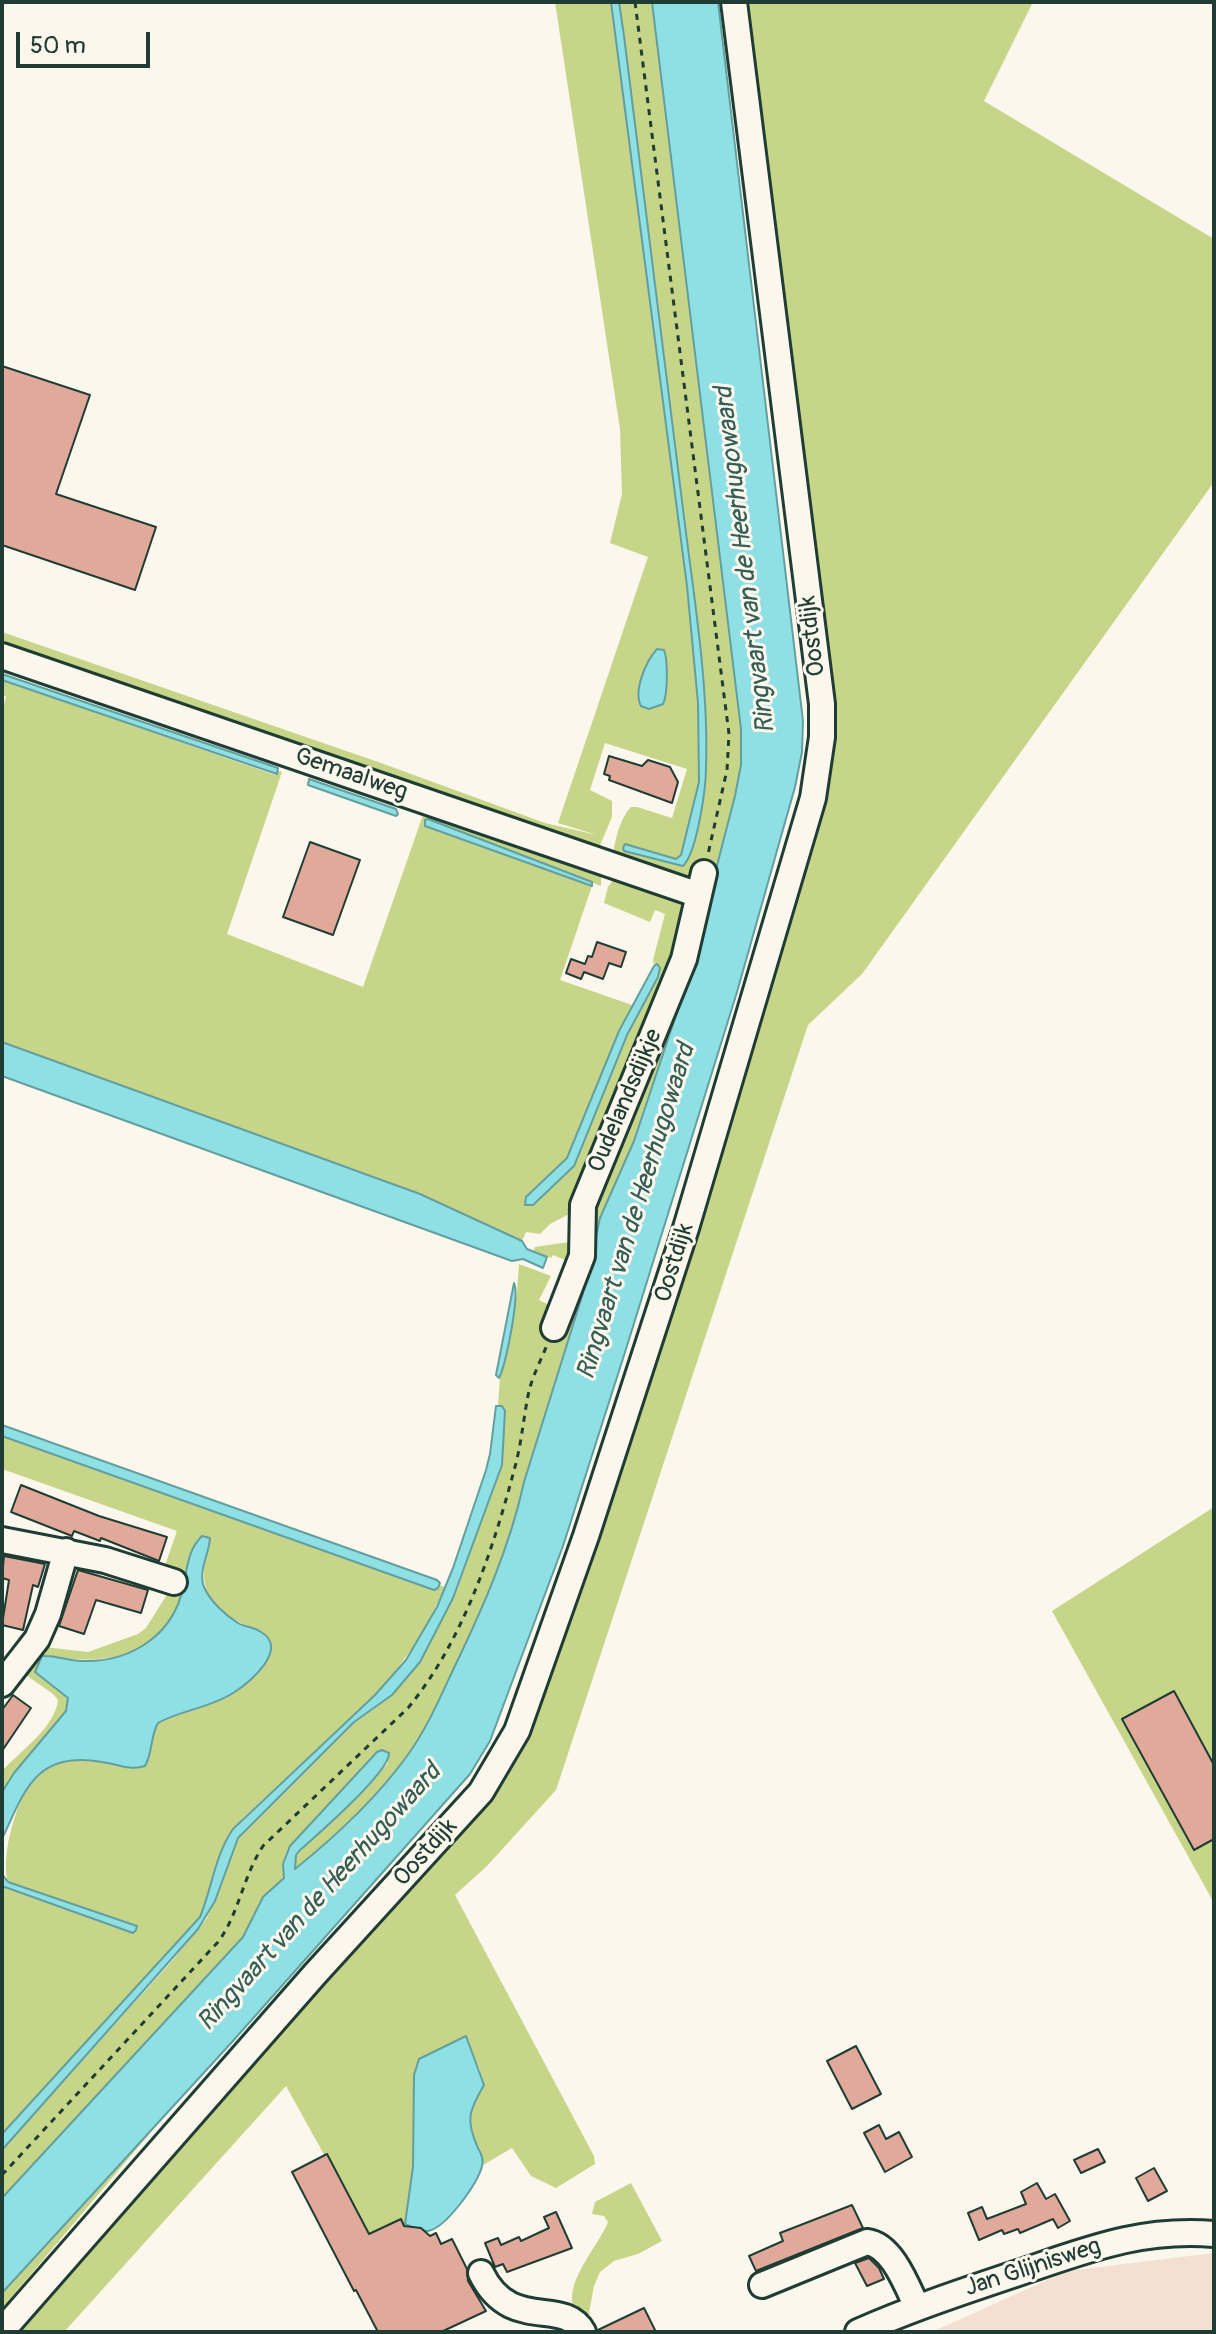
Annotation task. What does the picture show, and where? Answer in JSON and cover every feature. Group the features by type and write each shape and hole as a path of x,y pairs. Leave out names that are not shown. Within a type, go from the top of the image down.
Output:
{"street":[{"name":"Oostdijk","path":"2,2331 495,1773 525,1712 686,1228 813,798 822,737 822,704 734,2"},
{"name":"Gemaalweg","path":"2,656 702,884"},
{"name":"Oudelandsdijkje","path":"554,1328 575,1275 583,1241 583,1205 684,959 702,884"},
{"path":"2,1540 105,1560 174,1582"},
{"path":"2,1684 37,1639 48,1614 66,1551"},
{"name":"Jan Glijnisweg","path":"858,2332 917,2307 1119,2240 1177,2233 1214,2234"},
{"path":"762,2285 860,2244 874,2243 885,2250 917,2307"},
{"path":"481,2273 489,2290 502,2303 516,2311 569,2318 583,2332"}],"path":[{"path":"635,2 729,734 727,770 702,884"},
{"path":"2,2175 218,1942 263,1846 408,1708 423,1690 451,1641 486,1561 516,1461 530,1387 554,1328"}],"shaded area":[{"path":"1214,2253 1214,2332 932,2332 1067,2271"}],"green space":[{"path":"555,2 611,2 687,586 698,703 699,782 681,855 676,859 625,845 683,866 705,793 706,765 704,704 666,368 619,2 652,2 741,729 741,765 735,796 686,985 634,1141 600,1218 591,1263 586,1224 663,1027 690,881 613,855 615,842 621,823 631,807 672,818 687,769 605,743 590,790 612,801 612,817 598,850 2,651 2,632 545,823 597,835 558,823 648,557 610,543 622,494 620,429","holes":["653,653 665,677 667,690 663,704 649,709 638,693"]},
{"path":"743,2 1033,2 984,101 1214,239 1214,482 862,974 808,1025 556,1790 487,1866 455,1895 594,2156 595,2164 556,2188 531,2176 512,2148 483,2165 482,2154 468,2125 480,2070 473,2055 414,2075 413,2167 405,2224 372,2241 286,2086 64,2332 13,2332 487,1800 515,1763 538,1716 657,1350 814,835 833,743 833,674 825,633"},
{"path":"2,680 275,775 278,771 282,772 227,934 363,987 424,812 601,867 601,886 425,820 426,826 592,886 560,980 632,1005 567,1158 560,1166 574,1166 627,1035 660,968 654,965 653,960 665,914 655,910 650,922 604,903 608,887 618,873 682,899 688,917 575,1211 550,1224 540,1234 526,1232 522,1241 420,1194 2,1042 2,714 6,696 2,695"},
{"path":"577,1243 575,1264 553,1255 551,1258 533,1252 535,1247"},
{"path":"519,1264 551,1276 539,1300 555,1308 582,1284 584,1293 503,1554 474,1625 426,1726 407,1757 382,1788 339,1831 294,1869 300,1850 341,1813 388,1763 377,1752 290,1846 284,1878 259,1903 243,1937 2,2198 2,2150 207,1918 238,1838 354,1722 392,1695 420,1662 453,1598 502,1465 505,1411 498,1405 500,1377 517,1292"},
{"path":"2,1436 434,1590 439,1585 445,1587 422,1635 386,1684 242,1819 200,1917 191,1929 2,2134 2,1886 133,1932 137,1928 8,1882 9,1840 26,1791 43,1771 63,1762 96,1761 128,1768 151,1747 152,1734 158,1723 231,1695 264,1633 234,1619 214,1602 204,1579 209,1546 198,1538 179,1605 156,1638 140,1648 103,1659 44,1655 36,1672 68,1698 66,1711 2,1792 2,1771 44,1729 58,1700 19,1670 36,1646 88,1652 138,1634 146,1628 171,1588 162,1574 177,1531 2,1469"},
{"path":"1214,1507 1214,1903 1052,1611"},
{"path":"166,2114 5,2305 2,2309 2,2293"},
{"path":"631,2183 662,2241 638,2254 614,2261 600,2272 588,2318 583,2319 575,2309 572,2297 574,2284 608,2222 604,2216 592,2214 595,2202"}],"water":[{"path":"611,2 619,2 624,36 705,701 706,767 700,820 683,866 624,851 623,848 625,844 676,859 681,855 699,782 698,703 687,586"},
{"name":"Ringvaart van de Heerhugowaard","path":"652,2 718,2 803,721 802,752 795,787 737,992 563,1546 490,1741 470,1774 232,2042 2,2293 2,2198 243,1937 263,1897 284,1878 283,1864 290,1846 377,1752 382,1750 389,1753 386,1762 366,1788 300,1850 296,1855 295,1869 369,1802 414,1746 432,1714 503,1554 583,1293 582,1284 600,1218 634,1141 686,985 735,796 741,765 741,729"},
{"path":"657,649 664,650 666,693 663,704 649,709 641,706 639,692 645,668"},
{"path":"2,674 278,768 277,774 2,680"},
{"path":"309,779 396,809 398,814 396,816 308,785"},
{"path":"428,819 592,882 592,886 425,826"},
{"path":"657,964 660,968 658,977 627,1035 574,1166 533,1205 525,1205 526,1197 567,1158 619,1031"},
{"path":"2,1042 420,1194 522,1241 527,1249 547,1257 543,1268 523,1259 512,1261 2,1076"},
{"path":"514,1283 511,1330 499,1378 496,1375"},
{"path":"496,1406 502,1406 505,1411 502,1465 453,1598 420,1662 392,1695 354,1722 238,1838 215,1901 198,1929 2,2150 2,2134 200,1917 218,1861 233,1829 375,1695 406,1660 437,1607 453,1568 486,1470"},
{"path":"2,1425 440,1583 434,1590 2,1436"},
{"path":"202,1536 210,1538 203,1569 204,1587 228,1616 258,1630 269,1639 271,1647 264,1665 248,1682 224,1698 158,1723 145,1766 129,1767 80,1760 47,1768 26,1790 2,1839 2,1792 66,1711 68,1698 35,1672 42,1656 79,1661 102,1660 148,1642 170,1619 178,1604 191,1553"},
{"path":"2,1874 8,1882 137,1926 136,1930 133,1933 2,1886"},
{"path":"466,2036 484,2085 470,2116 483,2164 452,2214 435,2228 422,2231 405,2224 413,2167 414,2075 419,2059"}],"building":[{"path":"2,366 90,395 56,494 156,527 135,590 2,545"},
{"path":"609,756 642,766 648,760 670,767 678,782 672,803 609,780 610,776 604,774"},
{"path":"310,842 360,860 333,935 283,917"},
{"path":"597,942 626,952 621,967 609,963 603,979 584,972 581,979 566,973 571,959 585,964 588,956 592,957"},
{"path":"21,1485 99,1516 167,1537 159,1561 101,1538 100,1541 74,1531 72,1536 11,1512"},
{"path":"4,1556 45,1564 38,1587 33,1585 23,1630 2,1625 9,1580 2,1578"},
{"path":"78,1570 148,1590 141,1613 96,1600 84,1634 59,1626"},
{"path":"1174,1691 1214,1765 1214,1839 1194,1850 1122,1719"},
{"path":"13,1695 31,1708 2,1751 2,1710"},
{"path":"856,2046 881,2094 852,2109 827,2061"},
{"path":"879,2125 886,2139 899,2132 912,2157 885,2172 864,2133"},
{"path":"1098,2149 1105,2162 1081,2173 1074,2160"},
{"path":"327,2154 369,2234 401,2219 404,2226 421,2228 430,2236 436,2233 441,2244 452,2239 467,2269 468,2281 486,2311 441,2332 378,2332 292,2172"},
{"path":"1154,2168 1167,2191 1148,2201 1136,2178"},
{"path":"1037,2183 1046,2199 1055,2194 1070,2221 1058,2228 1053,2219 1020,2233 1018,2229 1004,2234 1002,2230 979,2240 968,2213 982,2207 987,2219 1026,2204 1021,2192"},
{"path":"852,2205 863,2228 756,2271 749,2256 783,2241 780,2233"},
{"path":"556,2212 572,2248 507,2272 503,2264 495,2267 485,2243 498,2238 501,2245 519,2237 521,2241 549,2228 544,2217"},
{"path":"869,2258 884,2279 867,2286 855,2263"},
{"path":"644,2308 656,2332 598,2332 598,2330"}]}
